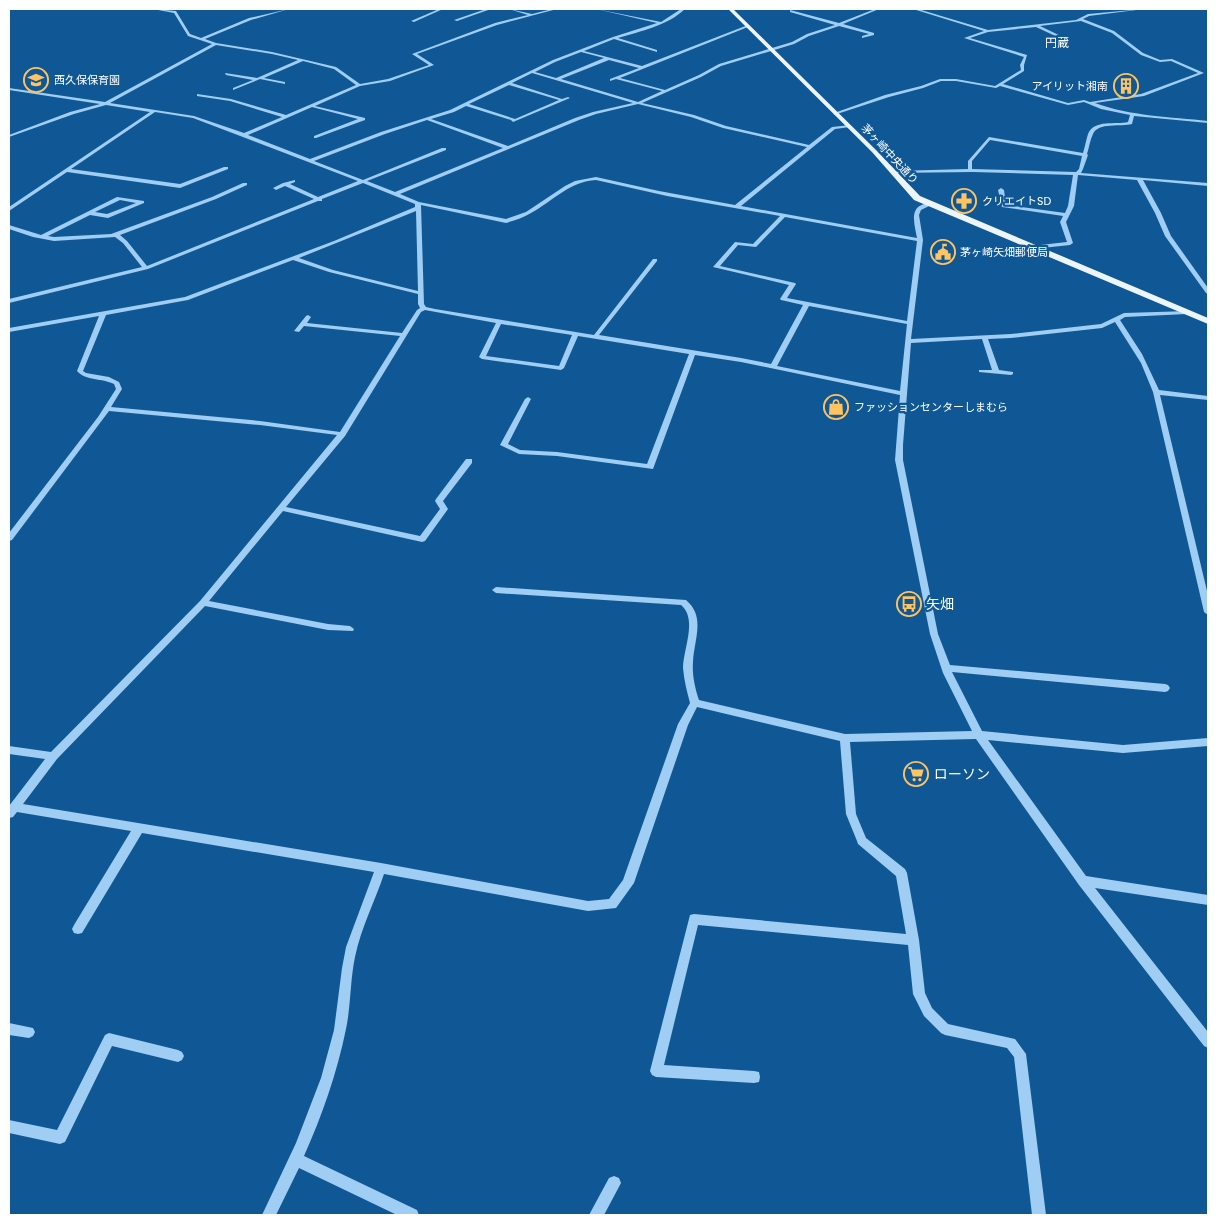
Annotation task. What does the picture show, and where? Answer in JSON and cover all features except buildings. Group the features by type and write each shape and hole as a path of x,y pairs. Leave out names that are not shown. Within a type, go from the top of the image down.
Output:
{"main road":[{"name":"茅ヶ崎中央通り","path":"730,9 894,172 909,191 928,204 1208,321"}],"street":[{"path":"155,9 175,12 189,35 215,44 303,60 335,68 359,86"},
{"path":"202,38 250,19 287,9"},
{"path":"413,21 441,9"},
{"path":"456,20 489,9"},
{"path":"511,9 533,16"},
{"path":"244,135 359,86 390,80 432,65 413,55 416,53 496,24 555,9"},
{"path":"598,9 661,23"},
{"path":"309,160 467,105 580,50 661,23 683,9"},
{"path":"799,9 791,11 873,34 864,37"},
{"path":"395,194 506,147 595,113 638,103 700,76 720,65 793,43 808,35 877,9"},
{"path":"915,9 988,31"},
{"path":"1091,9 1102,13"},
{"path":"836,114 940,80 956,80 992,87 1001,85 1023,70 1022,65 1026,56 966,38 988,31 1080,20 1088,15 1142,9"},
{"path":"1080,20 1113,32 1142,54 1160,61 1171,60 1202,73 1142,94 1089,103"},
{"path":"1034,25 1066,40"},
{"path":"666,91 614,79 747,26"},
{"path":"614,38 656,51"},
{"path":"9,136 72,113 105,104 215,44"},
{"path":"580,50 641,67"},
{"path":"557,79 608,58"},
{"path":"234,89 303,60"},
{"path":"532,72 638,103 683,113 725,127 811,147"},
{"path":"226,74 284,83"},
{"path":"510,84 562,100"},
{"path":"1001,85 1064,103 1084,101 1132,114 1208,122"},
{"path":"9,89 194,117 395,194 418,206"},
{"path":"199,95 231,100 288,116"},
{"path":"467,105 514,120 568,98"},
{"path":"312,106 363,119 316,137"},
{"path":"9,209 154,111"},
{"path":"1033,247 1070,243 1063,222 1071,206 1075,176 1081,169 1091,132 1094,127 1130,123 1132,114"},
{"path":"426,119 506,147"},
{"path":"737,206 834,128 848,126"},
{"path":"970,171 970,161 989,138 1086,155"},
{"path":"9,300 146,268 444,149"},
{"path":"65,170 180,186 226,168"},
{"path":"894,172 1078,173 1208,184"},
{"path":"9,330 186,299 294,258 418,206 431,205 506,221 515,220 527,215 568,187 580,181 594,178 665,194 920,240"},
{"path":"1139,178 1158,212 1168,236 1208,292"},
{"path":"276,188 293,181"},
{"path":"9,227 42,237 75,239 116,235 214,198 245,184"},
{"path":"285,184 320,200"},
{"path":"1001,190 1004,206 1066,215"},
{"path":"42,237 89,213 119,198 142,202 108,216 89,213"},
{"path":"928,204 919,209 916,215 920,240 903,394 900,460 934,634 946,668 979,735 1083,881 1208,1042"},
{"path":"418,206 420,293 424,308"},
{"path":"783,216 754,246 737,243 716,267 793,284 783,299 910,322"},
{"path":"116,235 125,242 146,268"},
{"path":"294,258 331,271 420,293"},
{"path":"595,337 655,260"},
{"path":"773,367 807,303"},
{"path":"696,703 684,724 628,883 612,904 588,906 381,868 139,828 12,810 53,756 203,603 342,434 419,311 424,308 499,322 693,352 903,394"},
{"path":"908,341 984,337 1102,326 1124,315 1187,312"},
{"path":"9,538 107,409 119,389 118,383 84,375 80,370 103,314"},
{"path":"297,330 308,316"},
{"path":"1117,320 1137,350 1156,392 1208,612"},
{"path":"499,322 482,356 561,368 576,334"},
{"path":"302,324 404,335"},
{"path":"984,337 996,372"},
{"path":"528,400 504,445 519,452 557,454 650,467 693,352"},
{"path":"981,371 1011,372"},
{"path":"1156,392 1208,398"},
{"path":"107,409 260,423 342,434"},
{"path":"280,508 422,539 444,509 439,501 469,461"},
{"path":"496,590 682,602 691,610 692,617 688,668 690,689 696,703"},
{"path":"203,603 328,627 350,629"},
{"path":"946,668 1165,688"},
{"path":"696,703 845,738 979,735 1123,750 1208,742"},
{"path":"845,738 851,814 862,841 901,873 913,940 919,994 928,1012 945,1029 1011,1043 1020,1054 1039,1215"},
{"path":"9,750 53,756"},
{"path":"78,929 139,828"},
{"path":"269,1215 297,1160 324,1086 340,1029 345,982 352,948 381,868"},
{"path":"1083,881 1208,900"},
{"path":"754,1077 656,1071 694,918 913,940"},
{"path":"9,1028 29,1032"},
{"path":"9,1127 60,1137 109,1039 178,1056"},
{"path":"297,1160 412,1215"},
{"path":"596,1215 614,1183"}],"place":[{"name":"西久保保育園","path":"36,80"},
{"name":"アイリット湘南","path":"1126,86"},
{"name":"クリエイトSD","path":"964,201"},
{"name":"茅ヶ崎矢畑郵便局","path":"943,252"},
{"name":"ファッションセンターしまむら","path":"836,407"},
{"name":"矢畑","path":"909,604"},
{"name":"ローソン","path":"916,774"}],"district":[{"name":"円蔵","path":"1057,42"}]}
